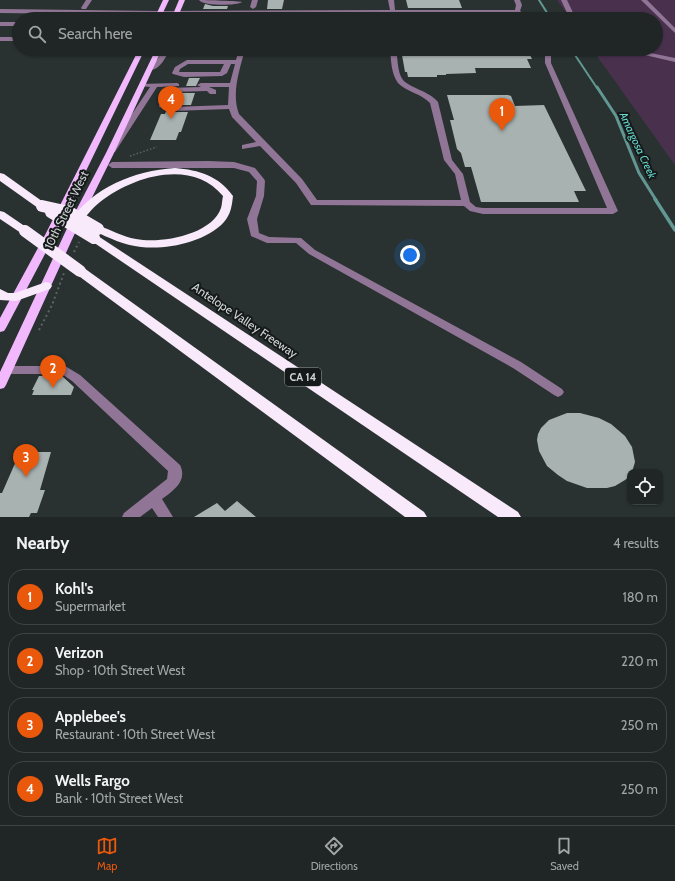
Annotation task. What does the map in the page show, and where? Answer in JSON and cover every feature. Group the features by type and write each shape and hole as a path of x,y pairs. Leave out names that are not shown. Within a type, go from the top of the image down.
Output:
{"highway":[{"path":"75,222 96,199 106,192 123,183 154,173 182,172 205,177 218,182 228,196 227,208 217,223 207,230 180,240 163,243 140,243 92,233"},
{"name":"Antelope Valley Freeway","path":"0,176 42,206 92,233 512,517"},
{"path":"0,214 418,517"},
{"path":"0,293 5,297 16,297 46,286"}],"main road":[{"path":"161,10 166,0"},
{"path":"178,10 182,0"},
{"name":"10th Street West","path":"0,328 50,235 138,56"},
{"name":"10th Street West","path":"0,385 75,222 156,56"},
{"path":"125,82 143,82"}],"street":[{"path":"84,8 89,0"},
{"path":"202,0 206,2 239,2"},
{"path":"251,12 255,0"},
{"path":"391,0 393,11"},
{"path":"272,12 315,10 516,12 519,5 517,0"},
{"path":"564,0 570,12"},
{"path":"644,0 656,12"},
{"path":"28,11 84,8 161,10"},
{"path":"0,11 178,10 227,12"},
{"path":"663,19 675,31"},
{"path":"0,24 12,24"},
{"path":"0,39 12,39"},
{"path":"150,69 160,61 163,56"},
{"path":"240,56 234,82 231,107 235,115 300,181 314,203 466,203 474,209 483,211 613,211 548,63 548,56"},
{"path":"394,56 396,71 401,82 429,97 434,102 448,160 459,174 466,203"},
{"path":"650,56 675,60"},
{"path":"228,62 225,72 222,74 184,75 175,73 177,68 186,62 228,62 239,62"},
{"path":"143,82 234,82"},
{"path":"143,82 155,85 234,82"},
{"path":"110,153 155,85"},
{"path":"213,92 208,89 170,90 167,92 162,104 163,107 173,109 231,107"},
{"path":"245,147 261,143"},
{"path":"112,165 208,164 234,165 252,170 261,181 260,196 252,219 254,234 267,240 298,240 312,252 518,364 558,392"},
{"path":"7,370 65,370 76,378 175,469 174,482 129,517"},
{"path":"153,498 166,517"}],"path":[{"path":"128,156 157,147"},
{"path":"39,330 92,233"}],"shaded area":[{"path":"557,0 675,0 675,165 597,56 663,56 663,12 566,12"}],"building":[{"path":"268,0 284,0 282,9 267,9"},
{"path":"406,0 459,0 462,8 408,8"},
{"path":"205,4 213,6 228,6 227,9 203,9"},
{"path":"402,56 530,56 532,59 527,59 531,68 475,68 476,73 446,74 437,75 437,77 408,77 407,72 405,72"},
{"path":"189,78 200,78 196,86 186,86"},
{"path":"173,93 195,93 191,105 173,105 169,104"},
{"path":"447,95 508,95 511,96 515,106 544,105 586,191 574,191 579,202 481,202 471,167 465,167 461,153 457,149 450,120 454,120"},
{"path":"166,111 188,112 181,132 179,132 176,140 150,140 161,114 165,114"},
{"path":"39,376 62,376 74,387 71,395 32,395 34,390 32,390"},
{"path":"567,413 580,413 599,418 611,424 625,436 632,447 635,462 633,469 627,469 627,478 615,486 607,488 587,488 567,481 558,475 547,466 539,451 537,440 541,428 549,420"},
{"path":"20,452 51,452 40,490 45,490 37,513 31,513 29,517 0,517 0,493 2,493"},
{"path":"237,501 256,517 194,517 217,503 225,511"}],"waterway":[{"name":"Amargosa Creek","path":"539,0 547,12"},
{"name":"Amargosa Creek","path":"576,56 597,88"},
{"name":"Amargosa Creek","path":"597,87 616,116 639,173 656,200"},
{"name":"Amargosa Creek","path":"655,199 675,230"}],"place":[{"name":"Wells Fargo","path":"171,119"},
{"name":"Kohl's","path":"502,131"},
{"name":"Verizon","path":"53,388"},
{"name":"Applebee's","path":"26,477"}]}
